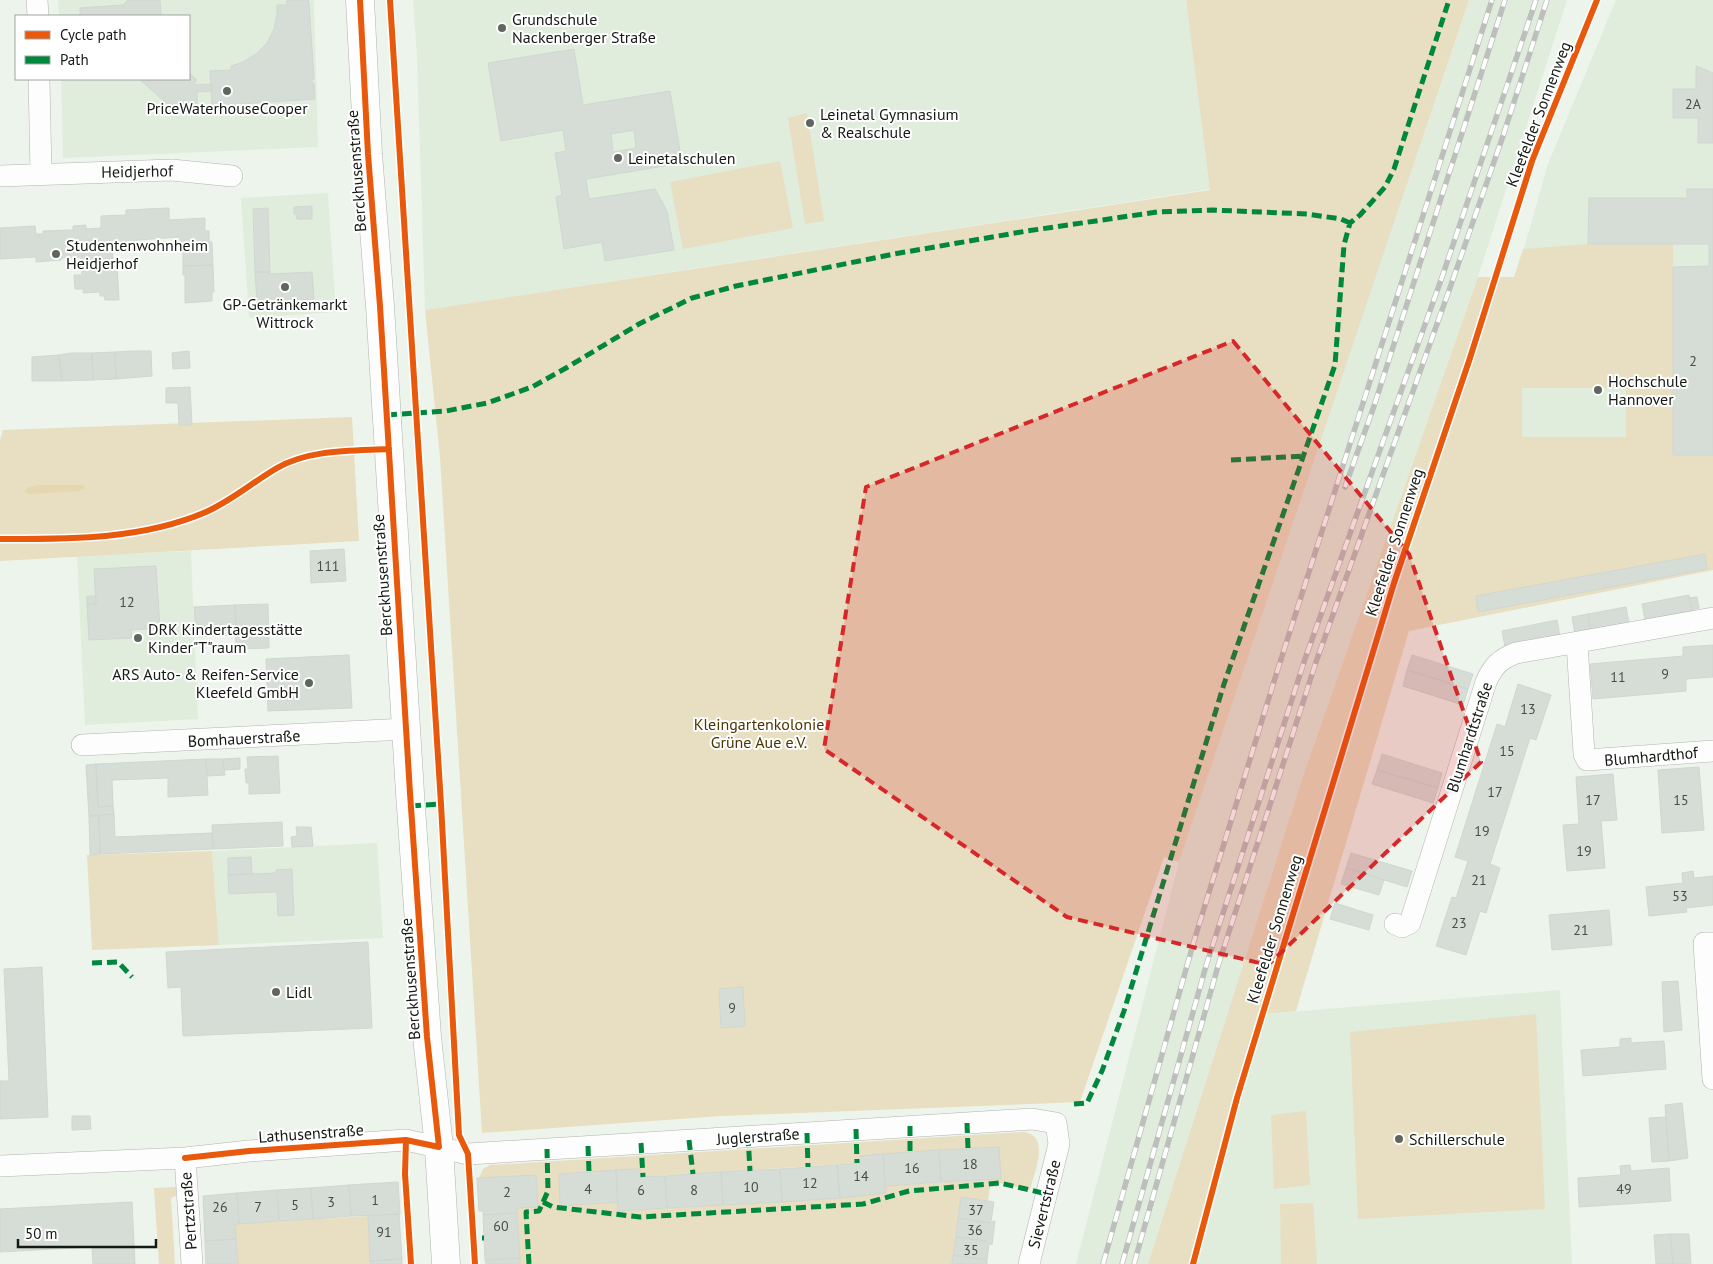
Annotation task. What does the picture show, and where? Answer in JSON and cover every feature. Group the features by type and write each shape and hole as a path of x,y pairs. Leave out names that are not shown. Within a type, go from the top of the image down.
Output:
{"street":[{"path":"37,0 38,15"},
{"name":"Berckhusenstraße","path":"360,0 368,154 380,306 406,729 428,1037 439,1147 446,1264"},
{"path":"39,80 42,174"},
{"name":"Heidjerhof","path":"0,176 172,170 232,176"},
{"name":"Blumhardtstraße","path":"1395,924 1402,927 1410,923 1486,682 1491,671 1504,658 1516,653 1713,618"},
{"name":"Blumhardthof","path":"1577,643 1584,754 1586,760 1713,751"},
{"name":"Bomhauerstraße","path":"82,745 406,729"},
{"path":"1713,942 1704,943 1713,1079"},
{"name":"Juglerstraße","path":"439,1147 468,1154 1032,1119 1056,1123 1059,1144"},
{"name":"Lathusenstraße","path":"0,1166 185,1158 249,1151 406,1140 439,1147"},
{"name":"Sievertstraße","path":"1029,1264 1059,1144"},
{"name":"Pertzstraße","path":"185,1158 192,1264"}],"highlighted area":[{"path":"1233,341 1409,554 1481,762 1268,965 1067,917 824,749 866,487"}],"shaded area":[{"path":"58,0 314,0 318,147 63,158 61,80 190,80 190,15 59,15"},
{"name":"Leinetal Gymnasium & Realschule","path":"413,0 1186,0 1211,189 425,310 417,57"},
{"path":"1469,0 1567,0 1478,277 1303,776 1148,1264 1076,1264 1179,862"},
{"name":"Hochschule Hannover","path":"1616,0 1713,0 1713,570 1452,502 1548,164"},
{"path":"328,193 336,312 249,318 241,198"},
{"path":"39,485 83,485 86,488 79,491 28,494 25,492 28,487"},
{"name":"DRK Kindertagesstätte Kinder\"T\"raum","path":"191,551 198,719 85,725 77,556"},
{"path":"377,843 383,938 219,945 212,851"},
{"name":"Schillerschule","path":"1560,990 1572,1264 1196,1264 1265,1014"}],"green space":[{"name":"Kleingartenkolonie Grüne Aue e.V.","path":"1186,0 1469,0 1179,862 1164,857 1080,1102 721,1116 482,1133 440,457 425,310 1210,190"},
{"path":"807,113 824,221 805,224 788,118"},
{"path":"780,161 793,228 683,249 670,182"},
{"path":"1588,244 1673,244 1673,455 1713,455 1713,570 1409,631 1296,1011 1265,1014 1196,1264 1148,1264 1303,776 1478,277 1514,277 1523,249","holes":["1522,388 1626,388 1626,437 1522,437"]},
{"path":"352,417 359,541 0,561 0,440 3,430"},
{"path":"212,851 219,945 92,950 87,855"},
{"path":"1536,1014 1545,1209 1358,1219 1350,1032"},
{"path":"1306,1111 1310,1185 1274,1189 1271,1115"},
{"path":"1024,1132 1032,1135 1037,1140 1039,1147 1039,1156 1030,1190 1000,1183 998,1187 990,1186 988,1201 961,1198 952,1264 520,1264 517,1208 479,1178 483,1169 490,1165","holes":["998,1147 1000,1179 885,1186 886,1193 782,1202 619,1211 618,1202 561,1206 559,1174 640,1169 641,1177 860,1163 860,1156"]},
{"path":"176,1187 176,1196 171,1198 175,1264 159,1264 154,1188"},
{"path":"1313,1203 1317,1264 1281,1264 1280,1204"},
{"path":"368,1216 371,1264 238,1264 235,1224"}],"building":[{"path":"128,0 160,0 161,15 80,15 80,8 123,5"},
{"path":"287,0 308,0 309,3 314,79 312,79 312,83 314,83 315,99 212,106 210,71 231,70 231,66 243,62 256,54 267,43 274,29 277,5 287,5"},
{"name":"Leinetalschulen","path":"574,49 583,105 670,91 682,163 586,179 589,199 655,189 667,211 674,250 605,261 602,242 564,249 556,197 562,195 555,153 566,151 563,130 501,141 488,63","holes":["634,130 636,148 613,152 611,134"]},
{"path":"1696,66 1713,73 1713,143 1698,143 1698,118 1673,118 1673,89 1696,89"},
{"path":"190,74 197,80 194,84 196,85 211,84 212,91 197,92 197,106 172,108 140,80 190,80"},
{"path":"1687,189 1713,189 1713,455 1673,455 1673,267 1709,266 1709,244 1588,244 1589,198 1687,198"},
{"path":"312,206 312,219 297,219 296,214 294,214 294,207"},
{"name":"Studentenwohnheim Heidjerhof","path":"169,208 169,220 205,218 205,231 209,231 209,242 212,242 213,265 183,266 183,252 180,252 180,237 137,240 137,245 119,246 119,242 112,242 113,265 117,265 119,300 105,300 104,296 100,296 100,292 83,293 84,289 75,289 74,275 82,275 81,257 36,262 36,257 0,259 0,228 35,226 36,234 43,234 43,231 73,230 73,226 86,225 86,229 101,228 101,216 126,215 126,210"},
{"path":"268,208 270,272 255,272 253,209"},
{"name":"Studentenwohnheim Heidjerhof","path":"213,265 214,292 212,292 212,301 185,303 185,275 183,275 183,266"},
{"name":"GP-Getränkemarkt Wittrock","path":"255,272 270,272 270,274 312,272 314,299 257,303"},
{"path":"151,351 152,376 116,379 115,352"},
{"path":"189,351 190,368 173,369 172,353"},
{"path":"115,352 116,379 93,380 92,353"},
{"path":"92,353 93,380 62,381 59,355"},
{"path":"59,355 62,381 32,381 32,357"},
{"path":"190,387 192,425 179,425 178,403 166,403 166,388"},
{"path":"344,549 346,581 311,583 310,551"},
{"path":"1705,554 1707,569 1478,612 1476,596"},
{"path":"156,566 160,628 131,630 132,638 89,640 87,604 96,604 94,569"},
{"path":"1689,595 1692,612 1645,620 1642,604"},
{"path":"87,596 96,596 96,604 87,604"},
{"path":"1697,597 1699,608 1692,610 1689,598"},
{"path":"268,604 269,648 236,649 235,605"},
{"path":"235,605 237,635 196,637 194,607"},
{"path":"1626,607 1629,623 1591,631 1588,614"},
{"path":"1588,614 1591,631 1575,634 1572,617"},
{"path":"1557,620 1560,637 1505,647 1502,631"},
{"path":"1713,645 1713,677 1686,679 1686,691 1593,699 1590,664 1683,656 1683,647"},
{"name":"ARS Auto- & Reifen-Service Kleefeld GmbH","path":"349,655 352,708 268,711 266,659"},
{"path":"1412,655 1473,674 1468,689 1407,670"},
{"path":"1407,670 1468,689 1463,705 1403,686"},
{"path":"1518,684 1551,695 1536,740 1530,738 1490,864 1500,868 1486,913 1480,911 1466,955 1436,946 1452,897 1456,898 1468,861 1455,857 1497,724 1505,727"},
{"path":"1382,754 1442,773 1438,788 1377,770"},
{"path":"278,756 280,793 249,794 249,783 246,783 245,769 248,769 247,757"},
{"path":"240,758 240,769 224,770 223,759"},
{"path":"206,759 223,759 225,775 207,776"},
{"path":"206,759 208,795 168,797 168,778 112,780 113,806 98,807 96,764"},
{"path":"96,764 98,807 113,806 114,814 89,816 86,765"},
{"path":"1699,767 1704,830 1662,833 1658,770"},
{"path":"1377,770 1438,788 1433,803 1372,784"},
{"path":"1613,774 1617,820 1601,821 1605,868 1567,871 1563,825 1579,824 1576,777"},
{"path":"114,814 115,837 212,833 213,849 100,854 99,815"},
{"path":"89,816 99,816 100,854 90,855"},
{"path":"282,822 283,846 213,849 212,825"},
{"path":"296,827 311,827 313,846 292,847 291,837 297,836"},
{"path":"1351,853 1412,871 1407,887 1346,868"},
{"path":"251,857 252,874 228,875 228,858"},
{"path":"1346,868 1384,880 1379,895 1341,884"},
{"path":"292,869 294,915 278,916 277,892 229,894 228,875 276,873 276,870"},
{"path":"1693,871 1694,878 1713,876 1713,905 1686,908 1687,912 1649,916 1646,887 1683,883 1682,873"},
{"path":"1335,903 1373,915 1369,930 1330,919"},
{"path":"1609,910 1612,945 1552,950 1549,915"},
{"name":"Lidl","path":"368,942 372,1028 183,1036 181,987 168,988 166,952"},
{"path":"42,967 48,1117 0,1119 0,1081 9,1081 4,969"},
{"path":"1678,981 1682,1030 1664,1032 1662,982"},
{"path":"743,987 745,1026 721,1028 719,989"},
{"path":"1631,1038 1631,1043 1664,1041 1666,1069 1583,1076 1581,1050 1620,1047 1620,1039"},
{"path":"1682,1103 1688,1158 1669,1161 1665,1105"},
{"path":"72,1116 90,1116 91,1129 72,1130"},
{"path":"1666,1117 1669,1161 1652,1162 1649,1118"},
{"path":"999,1147 1001,1179 941,1182 939,1150"},
{"path":"939,1150 941,1182 885,1186 883,1154"},
{"path":"883,1154 886,1193 840,1198 837,1165 860,1163 860,1156"},
{"path":"837,1165 840,1198 782,1202 780,1169"},
{"path":"1630,1165 1631,1171 1669,1168 1671,1201 1579,1207 1578,1178 1621,1175 1620,1166"},
{"path":"640,1169 641,1177 665,1176 667,1208 618,1211 616,1170"},
{"path":"780,1169 782,1202 723,1205 721,1172"},
{"path":"616,1170 618,1202 560,1206 559,1174"},
{"path":"721,1172 723,1205 667,1208 665,1176"},
{"path":"536,1175 538,1207 517,1208 517,1213 483,1215 483,1211 479,1211 477,1178"},
{"path":"398,1182 400,1214 351,1216 349,1185"},
{"path":"349,1185 351,1216 313,1219 311,1188"},
{"path":"311,1188 313,1219 279,1221 277,1190"},
{"path":"277,1190 279,1221 239,1224 237,1193"},
{"path":"237,1193 239,1224 235,1224 236,1239 205,1241 203,1196"},
{"path":"961,1197 994,1202 991,1221 989,1223 958,1218"},
{"path":"132,1202 135,1264 93,1264 92,1247 0,1252 0,1209"},
{"path":"517,1213 520,1258 485,1260 483,1215"},
{"path":"399,1214 402,1259 370,1261 368,1216"},
{"path":"958,1218 989,1223 995,1221 992,1245 986,1241 956,1237"},
{"path":"1670,1234 1673,1264 1656,1264 1654,1235"},
{"path":"1670,1234 1689,1234 1691,1264 1673,1264"},
{"path":"956,1237 986,1241 989,1244 987,1260 953,1255"},
{"path":"236,1239 238,1264 206,1264 205,1241"},
{"path":"953,1255 987,1260 987,1264 952,1264"},
{"path":"520,1258 520,1264 486,1264 485,1260"},
{"path":"402,1259 402,1264 371,1264 370,1261"}],"railway":[{"path":"1103,1264 1194,941 1276,675 1492,0"},
{"path":"1345,487 1374,406 1505,0"},
{"path":"1122,1264 1206,966 1305,659 1441,280 1536,0"},
{"path":"1134,1264 1218,966 1316,662 1503,136 1547,0"}],"marked path":[{"path":"1074,1104 1087,1103 1102,1071 1124,1011 1224,684 1335,365 1344,245 1350,223 1360,215 1385,187 1394,169 1449,0"},
{"path":"387,415 446,411 487,403 532,387 639,324 692,298 736,286 894,254 1027,231 1157,212 1213,210 1307,214 1341,219 1350,223"},
{"path":"1231,460 1304,456"},
{"path":"411,806 441,804"},
{"path":"92,963 118,962 132,977"},
{"path":"967,1123 968,1148"},
{"path":"910,1126 910,1152"},
{"path":"856,1129 857,1163"},
{"path":"807,1133 808,1167"},
{"path":"748,1136 750,1171"},
{"path":"689,1140 693,1174"},
{"path":"641,1143 643,1177"},
{"path":"588,1146 589,1172"},
{"path":"529,1264 526,1212 539,1211 548,1191 547,1149"},
{"path":"543,1202 553,1207 640,1217 863,1204 909,1191 1000,1183 1047,1194"}],"cycle path":[{"path":"185,1158 249,1151 406,1140 439,1147 427,1037 410,793 380,306 368,154 360,0"},
{"path":"390,0 441,804 459,1135 468,1154 475,1264"},
{"name":"Kleefelder Sonnenweg","path":"1193,1264 1237,1098 1394,583 1470,358 1532,161 1597,0"},
{"path":"0,539 78,538 130,533 156,528 215,508 268,473 303,457 332,452 389,449"},
{"path":"406,1140 405,1174 411,1264"}],"place":[{"name":"Grundschule Nackenberger Straße","path":"502,28"},
{"name":"PriceWaterhouseCooper","path":"227,91"},
{"name":"Leinetal Gymnasium & Realschule","path":"810,123"},
{"name":"Leinetalschulen","path":"618,158"},
{"name":"Studentenwohnheim Heidjerhof","path":"56,254"},
{"name":"GP-Getränkemarkt Wittrock","path":"285,287"},
{"name":"Hochschule Hannover","path":"1598,390"},
{"name":"DRK Kindertagesstätte Kinder\"T\"raum","path":"138,638"},
{"name":"ARS Auto- & Reifen-Service Kleefeld GmbH","path":"309,683"},
{"name":"Lidl","path":"276,992"},
{"name":"Schillerschule","path":"1399,1139"}]}
